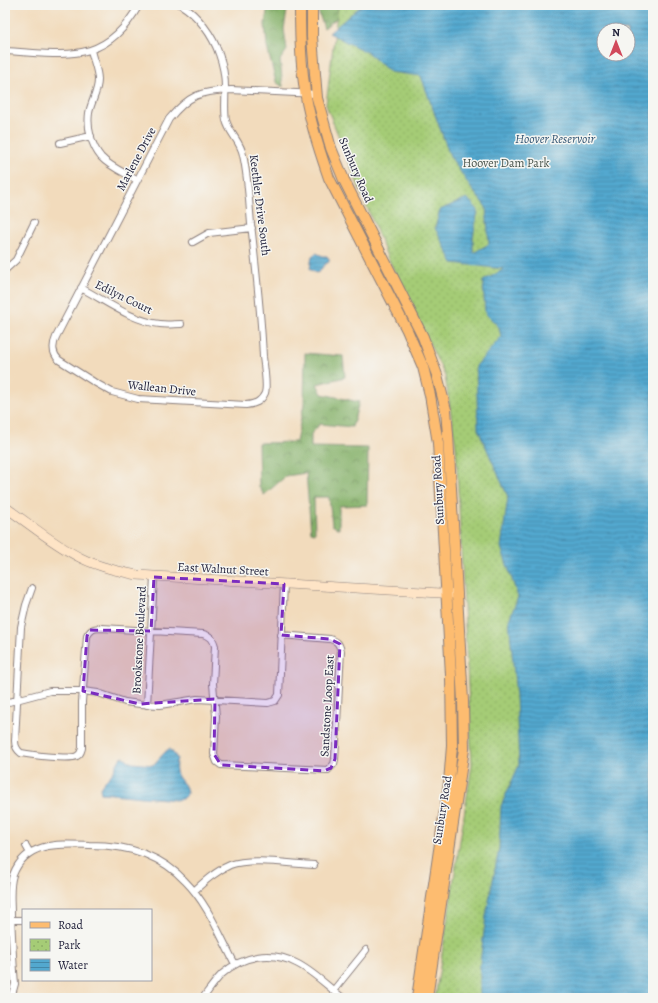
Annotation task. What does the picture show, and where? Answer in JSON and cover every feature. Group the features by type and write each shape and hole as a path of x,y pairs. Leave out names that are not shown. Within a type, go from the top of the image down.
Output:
{"main road":[{"name":"Sunbury Road","path":"300,5 300,45 305,94 310,116 329,178 407,330 422,368 430,394 438,443 442,523 452,594 454,675 463,701 464,723 462,766 428,998"},
{"name":"Sunbury Road","path":"312,5 312,37 317,94 323,121 341,173 423,337 437,375 446,410 452,594 452,746 445,810 416,998"},
{"name":"East Walnut Street","path":"5,506 60,546 81,558 119,571 154,577 452,594"},
{"path":"423,951 425,982 423,998"}],"street":[{"path":"5,51 58,54 91,50 102,46 116,37 132,17 139,5"},
{"name":"Keethler Drive South","path":"181,5 195,16 211,37 219,53 225,77 224,107 226,122 243,153 262,327 265,392 260,401"},
{"path":"91,50 98,80 89,112 89,128 94,145 101,156 116,168 137,180"},
{"name":"Marlene Drive","path":"53,350 53,344 56,337 169,119 186,101 208,92 225,90 317,94"},
{"path":"60,144 91,136"},
{"path":"5,270 16,260 34,223"},
{"path":"193,242 209,233 252,228"},
{"name":"Edilyn Court","path":"81,288 132,316 146,321 161,324 182,324"},
{"name":"Wallean Drive","path":"53,350 55,356 59,360 112,392 138,399 246,405 254,405 260,401"},
{"name":"Brookstone Boulevard","path":"147,705 154,577"},
{"path":"5,703 50,691 83,690 98,693 125,702 147,705 160,705 197,699 268,703 275,701 279,695 284,584"},
{"path":"32,588 26,605 21,628 15,746 17,751 21,754 74,757 78,755 82,748 86,636 90,630 96,628 204,634 209,636 213,640 215,646 213,684 215,699"},
{"name":"Sandstone Loop East","path":"215,699 216,716 214,754 217,762 221,765 324,771 331,768 335,759 341,651 340,644 335,640 330,639 281,635"},
{"path":"11,998 15,984 8,939 11,920 10,894 13,876 18,865 30,853 41,847 54,844 111,845 127,848 146,854 167,866 185,881 200,899 235,964"},
{"path":"26,846 30,853"},
{"path":"194,891 219,871 230,865 242,862 254,861 314,865"},
{"path":"11,920 22,920"},
{"path":"333,991 366,950"},
{"path":"203,998 221,975 235,964 244,960 262,956 274,956 296,962 306,968 343,998"}],"highlighted area":[{"path":"154,577 284,584 281,635 330,639 340,644 335,759 331,768 324,771 221,765 214,754 215,699 140,704 83,691 87,636 90,630 151,631"}],"green space":[{"path":"268,5 288,5 284,29 287,50 280,60 283,87 276,82 267,47 265,24"},
{"path":"316,5 353,5 324,28"},
{"name":"Hoover Reservoir","path":"338,5 402,5 653,17 653,998 435,998 472,765 456,447 445,376 386,254 326,105"},
{"path":"305,353 343,356 345,377 317,384 322,394 359,402 352,427 320,424 311,434 311,447 368,448 367,505 339,506 339,529 332,525 329,497 314,497 315,533 311,532 306,473 286,476 264,495 259,487 258,443 296,442 304,404"}],"water":[{"name":"Hoover Reservoir","path":"362,5 653,5 653,998 480,998 480,963 486,916 499,849 501,806 519,765 516,696 509,620 518,597 501,547 508,497 478,429 476,366 501,337 499,327 485,313 483,281 504,269 453,263 435,228 440,210 467,198 478,210 473,237 473,253 489,244 486,207 471,188 450,156 421,76 390,72 368,53 329,33"},
{"path":"316,253 327,256 329,262 316,273 310,269 312,256"},
{"path":"170,749 177,758 176,771 186,789 187,794 182,799 175,800 101,793 100,788 111,775 121,757 124,757 132,763 153,765 167,750"}],"park label":[{"name":"Hoover Dam Park","path":"506,163"}]}
